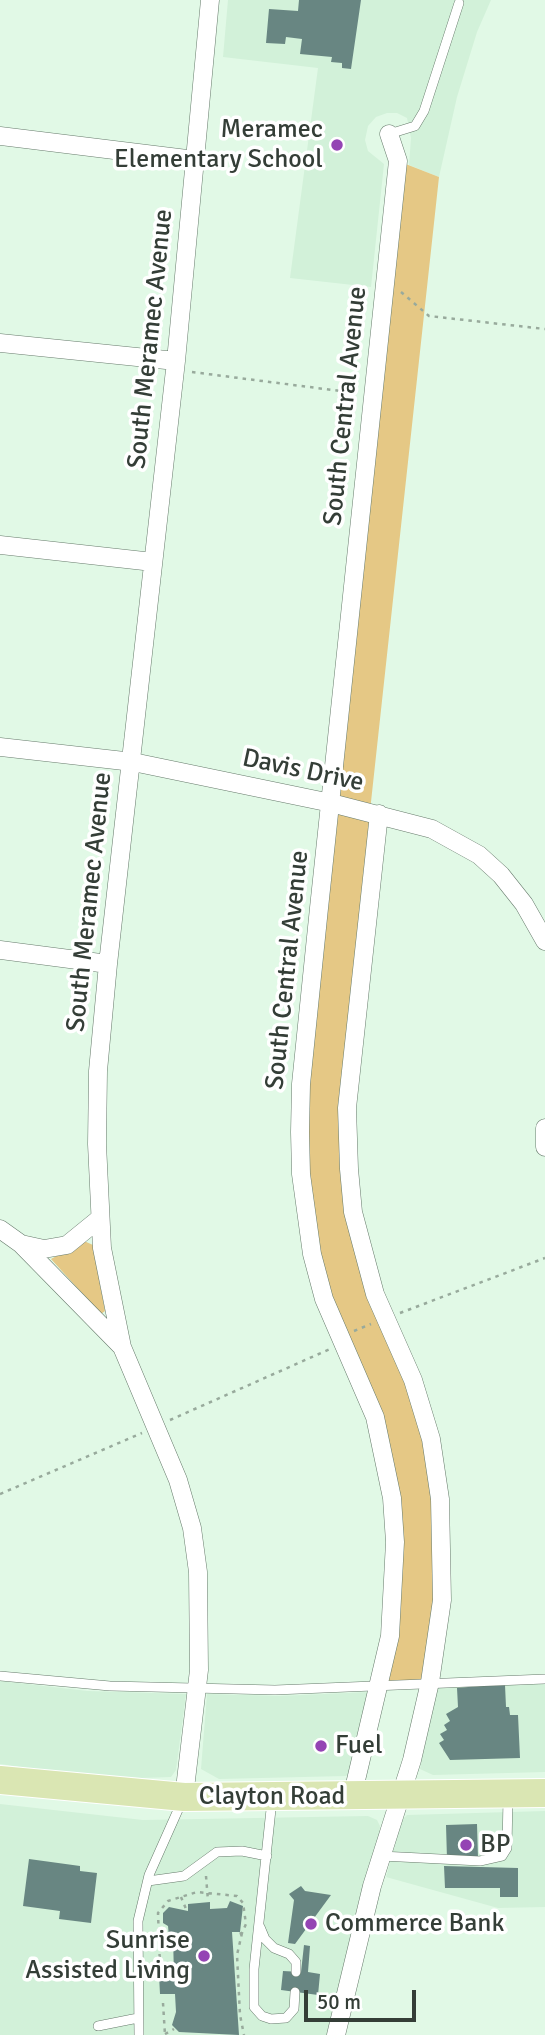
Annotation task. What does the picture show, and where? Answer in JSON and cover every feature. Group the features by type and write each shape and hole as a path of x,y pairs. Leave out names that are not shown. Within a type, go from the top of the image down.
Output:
{"main road":[{"name":"Clayton Road","path":"0,1780 184,1797 545,1793"}],"street":[{"name":"South Meramec Avenue","path":"184,1797 197,1688 200,1621 192,1528 178,1480 122,1347 99,1219 98,1071 176,365 210,0"},
{"name":"South Central Avenue","path":"352,1797 390,1636 395,1592 392,1498 375,1417 324,1299 312,1254 301,1174 301,1084 398,161 389,134"},
{"path":"0,136 195,160"},
{"path":"0,343 176,365"},
{"path":"0,545 153,562"},
{"name":"Davis Drive","path":"0,747 133,762 331,803 432,829 479,855 524,904 545,941"},
{"path":"336,2035 381,1856 412,1760 430,1682 442,1600 440,1499 431,1439 413,1380 385,1318 362,1254 353,1212 347,1108 379,814"},
{"path":"0,950 108,964"},
{"path":"545,1128 545,1147"},
{"path":"21,1244 44,1249 66,1245 99,1219"},
{"path":"0,1229 21,1244 122,1347"}],"lane":[{"path":"389,134 415,125 424,111 459,3"},
{"path":"0,1676 99,1685 275,1690 545,1679"},
{"path":"381,1856 480,1861 502,1856 508,1848 508,1794"},
{"path":"139,2035 138,1921 148,1881 184,1797"},
{"path":"272,1798 254,2007 262,2016 271,2019 286,2018 293,2010 295,1992"},
{"path":"148,1881 184,1875 217,1852 242,1851 267,1856"},
{"path":"259,1925 265,1939 274,1948 289,1954 296,1967"},
{"path":"97,2026 138,2018"}],"path":[{"path":"384,290 401,292 429,316 545,329"},
{"path":"176,365 374,396"},
{"path":"0,1494 330,1349 340,1337 545,1258"},
{"path":"198,1865 208,1879 208,1901"},
{"path":"160,1966 158,1913 168,1901 197,1892 237,1896 243,1903 246,1924 237,1955 240,2015 244,2035"},
{"path":"181,1897 186,1909"},
{"path":"235,1935 243,1933"},
{"path":"163,2003 165,2034 174,2029"}],"shaded area":[{"name":"Meramec Elementary School","path":"228,0 491,0 477,32 457,97 439,177 409,165 411,138 407,118 397,113 387,113 376,117 368,126 365,140 368,151 384,164 371,287 290,278 318,68 223,57"},
{"path":"398,161 439,177 370,811 349,1169 392,1334 440,1499 430,1682 378,1685 390,1636 384,1456 340,1337 301,1174"},
{"path":"84,1241 93,1245 105,1311 101,1314 51,1259"},
{"path":"0,1681 88,1691 186,1694 176,1770 171,1777 141,1778 68,1774 0,1764"},
{"path":"545,1684 545,1772 433,1775 420,1769 437,1686"},
{"path":"369,1692 350,1771 346,1776 219,1779 201,1769 207,1694 280,1696"},
{"path":"0,1804 143,1820 368,1816 377,1820 380,1826 379,1842 359,1899 328,2035 0,2035"},
{"path":"545,1811 545,1907 498,1908 386,1877 402,1820 407,1815"}],"building":[{"name":"Meramec Elementary School","path":"299,0 361,0 351,69 342,68 342,63 331,62 332,57 300,54 302,39 286,37 285,44 266,43 269,9 298,11"},
{"path":"505,1685 506,1707 509,1707 510,1715 518,1715 520,1758 450,1760 439,1743 444,1740 440,1734 447,1730 444,1725 450,1721 446,1714 458,1707 457,1688"},
{"path":"477,1824 478,1858 447,1859 446,1825"},
{"path":"29,1859 80,1866 80,1871 97,1873 91,1923 59,1919 60,1911 23,1906"},
{"path":"444,1866 518,1868 518,1897 500,1897 500,1888 445,1888"},
{"path":"301,1886 305,1891 331,1895 295,1944 288,1943 294,1900 289,1894"},
{"name":"Sunrise Assisted Living","path":"230,1901 243,1906 240,1932 232,1932 239,2035 179,2032 172,2025 176,2012 175,1994 160,1994 159,1975 174,1975 173,1937 169,1937 168,1926 163,1923 163,1913 169,1907 188,1911 188,1904 210,1902 210,1909 227,1908"},
{"path":"304,1945 310,1946 308,1972 320,1974 318,1995 281,1990 283,1971 301,1972"}],"place":[{"name":"Meramec Elementary School","path":"337,145"},
{"name":"Fuel","path":"321,1746"},
{"name":"BP","path":"466,1845"},
{"name":"Commerce Bank","path":"311,1924"},
{"name":"Sunrise Assisted Living","path":"204,1956"}]}
